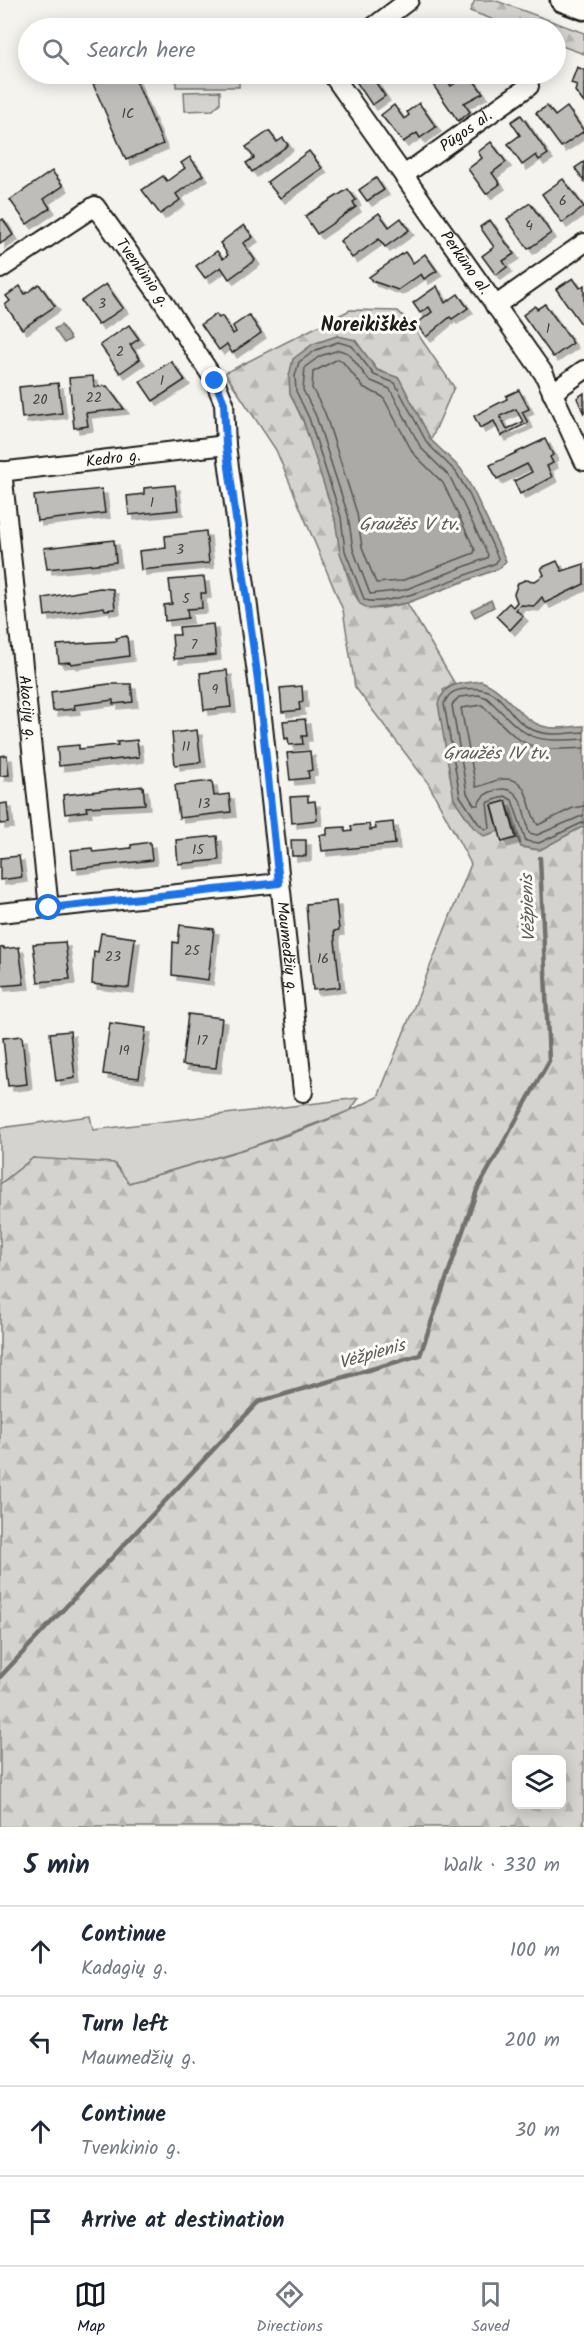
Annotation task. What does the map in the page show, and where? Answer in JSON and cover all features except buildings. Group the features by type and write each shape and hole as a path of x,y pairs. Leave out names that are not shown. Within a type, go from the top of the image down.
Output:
{"main road":[{"path":"562,0 584,8"}],"street":[{"path":"385,18 409,0"},
{"name":"Perkūno al.","path":"339,84 544,374 584,461"},
{"name":"Pūgos al.","path":"404,175 529,86"},
{"name":"Tvenkinio g.","path":"0,269 95,206 157,292 215,381 224,403 226,445"},
{"path":"495,306 584,243"},
{"path":"552,393 584,370"},
{"name":"Kedro g.","path":"1,472 226,445"},
{"name":"Maumedžių g.","path":"226,445 258,681 303,1092"},
{"name":"Akacijų g.","path":"1,472 49,908"},
{"path":"0,913 279,883"}],"green space":[{"path":"475,0 494,0 543,18 489,18 470,11"},
{"path":"566,26 584,33 584,54 566,48"},
{"path":"176,84 239,84 239,87 176,87"},
{"path":"220,91 220,103 213,110 185,111 184,92"},
{"path":"350,310 398,311 411,324 454,387 431,440 399,378 377,370 355,340 337,336 313,344 290,394 322,471 352,590 357,599 368,607 390,607 407,603 455,684 443,690 492,805 506,801 521,847 584,826 584,1827 0,1827 0,1184 33,1158 114,1163 129,1183 287,1135 378,1097 471,864 428,783 355,687 343,610 276,450 225,373"},
{"path":"359,1098 350,1111 251,1147 129,1183 33,1158 0,1184 0,1128 90,1116 93,1130"}],"water":[{"path":"61,325 71,339 64,343 54,329"},
{"name":"Graužės V tv.","path":"337,336 355,340 377,370 399,378 431,440 461,469 474,492 506,561 500,568 407,603 370,609 360,604 340,553 335,519 303,420 290,394 289,376 293,359 313,344"},
{"path":"491,600 494,607 475,617 471,610"},
{"name":"Graužės IV tv.","path":"481,681 498,691 521,713 537,724 555,728 584,726 584,826 540,850 521,847 506,801 492,805 499,831 484,836 473,827 454,799 438,703 450,687 460,683"}],"waterway":[{"name":"Vėžpienis","path":"0,1677 258,1402 420,1355 477,1190 549,1061 540,858"}],"district":[{"name":"Noreikiškės","path":"369,326"}],"route":[{"path":"49,908 279,883 258,681 226,445 224,403 215,381"}]}
